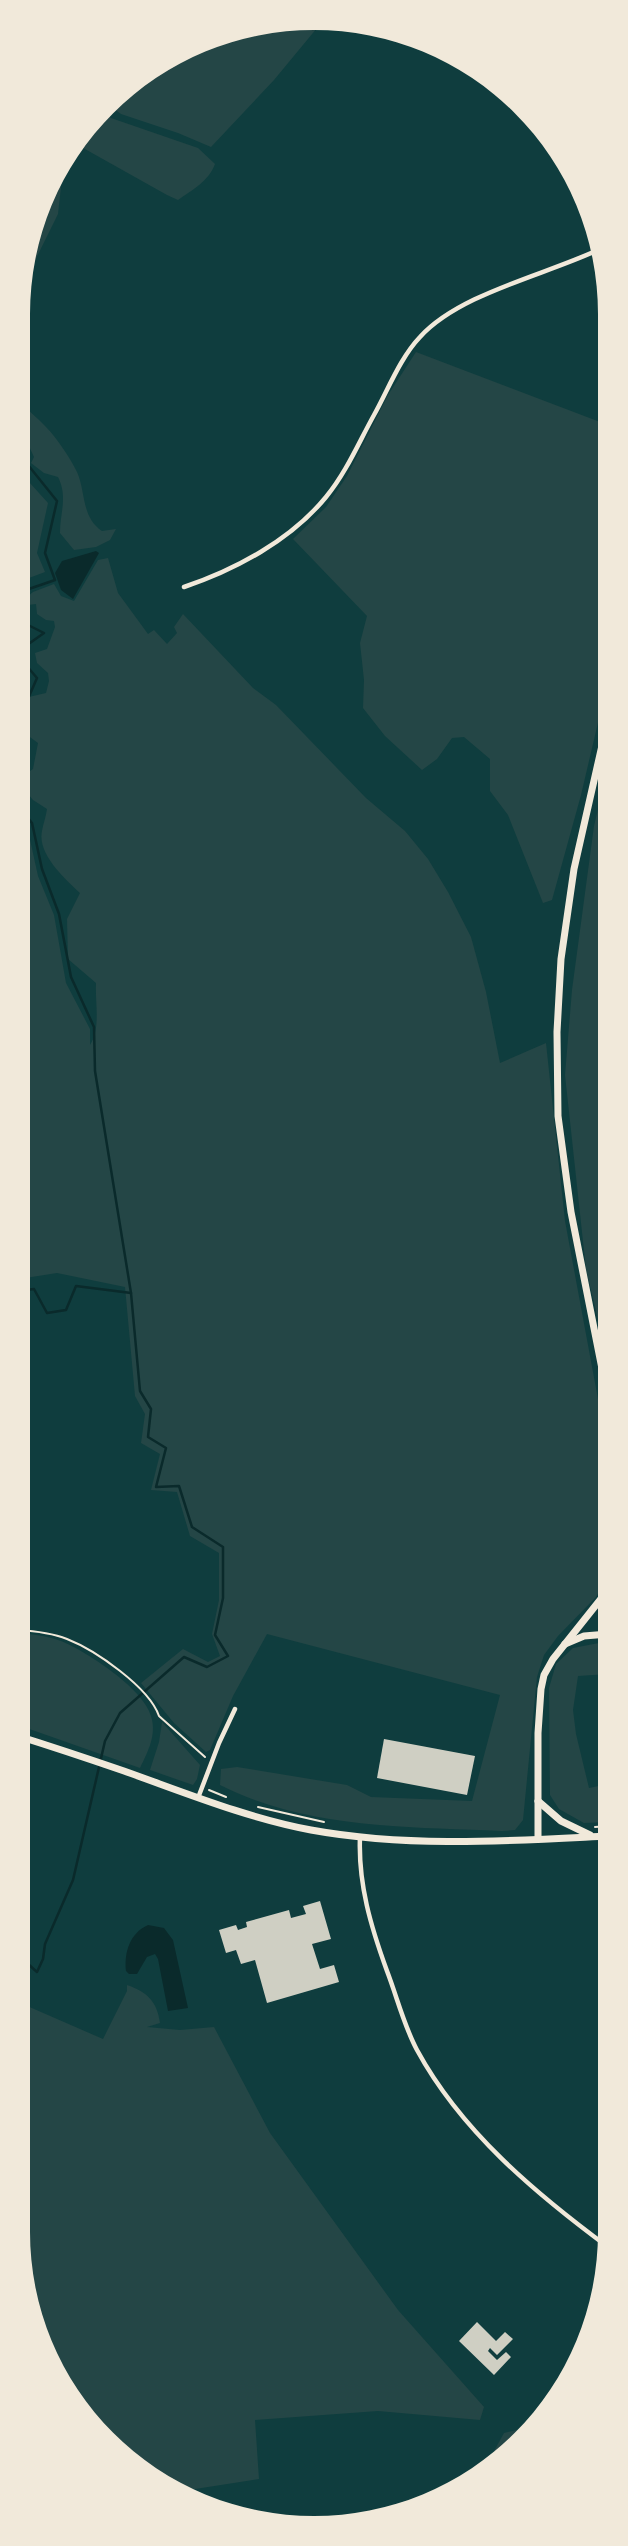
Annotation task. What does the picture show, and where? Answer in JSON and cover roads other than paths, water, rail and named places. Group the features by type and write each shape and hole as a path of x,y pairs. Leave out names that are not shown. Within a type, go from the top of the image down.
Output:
{"main road":[{"path":"598,763 574,869 561,959 557,1032 558,1116 571,1212 598,1348"},
{"path":"538,1839 541,1689 544,1675 564,1644 598,1602"},
{"path":"564,1644 584,1636 598,1635"},
{"path":"30,1740 278,1823 360,1837 432,1843 598,1836"},
{"path":"538,1801 561,1821 594,1836"}],"street":[{"path":"184,587 219,576 284,536 314,511 327,497 344,470 419,337 470,302 592,252"},
{"path":"198,1798 235,1709"},
{"path":"360,1837 359,1864 365,1905 418,2052 479,2135 519,2175 598,2239"}],"waterway":[{"path":"30,467 57,501 45,553 55,580 30,589"},
{"path":"30,626 44,633 30,643"},
{"path":"30,670 37,678 30,694"},
{"path":"30,821 42,869 59,914 71,977 94,1027 95,1071 131,1293 140,1391 151,1409 148,1437 166,1448 156,1487 179,1486 192,1527 223,1547 223,1598 215,1635 228,1656 207,1667 184,1657 120,1713 105,1741 73,1880 45,1944 43,1959 37,1972 30,1966"},
{"path":"30,1290 34,1289 47,1313 66,1310 76,1286 131,1293"}]}
